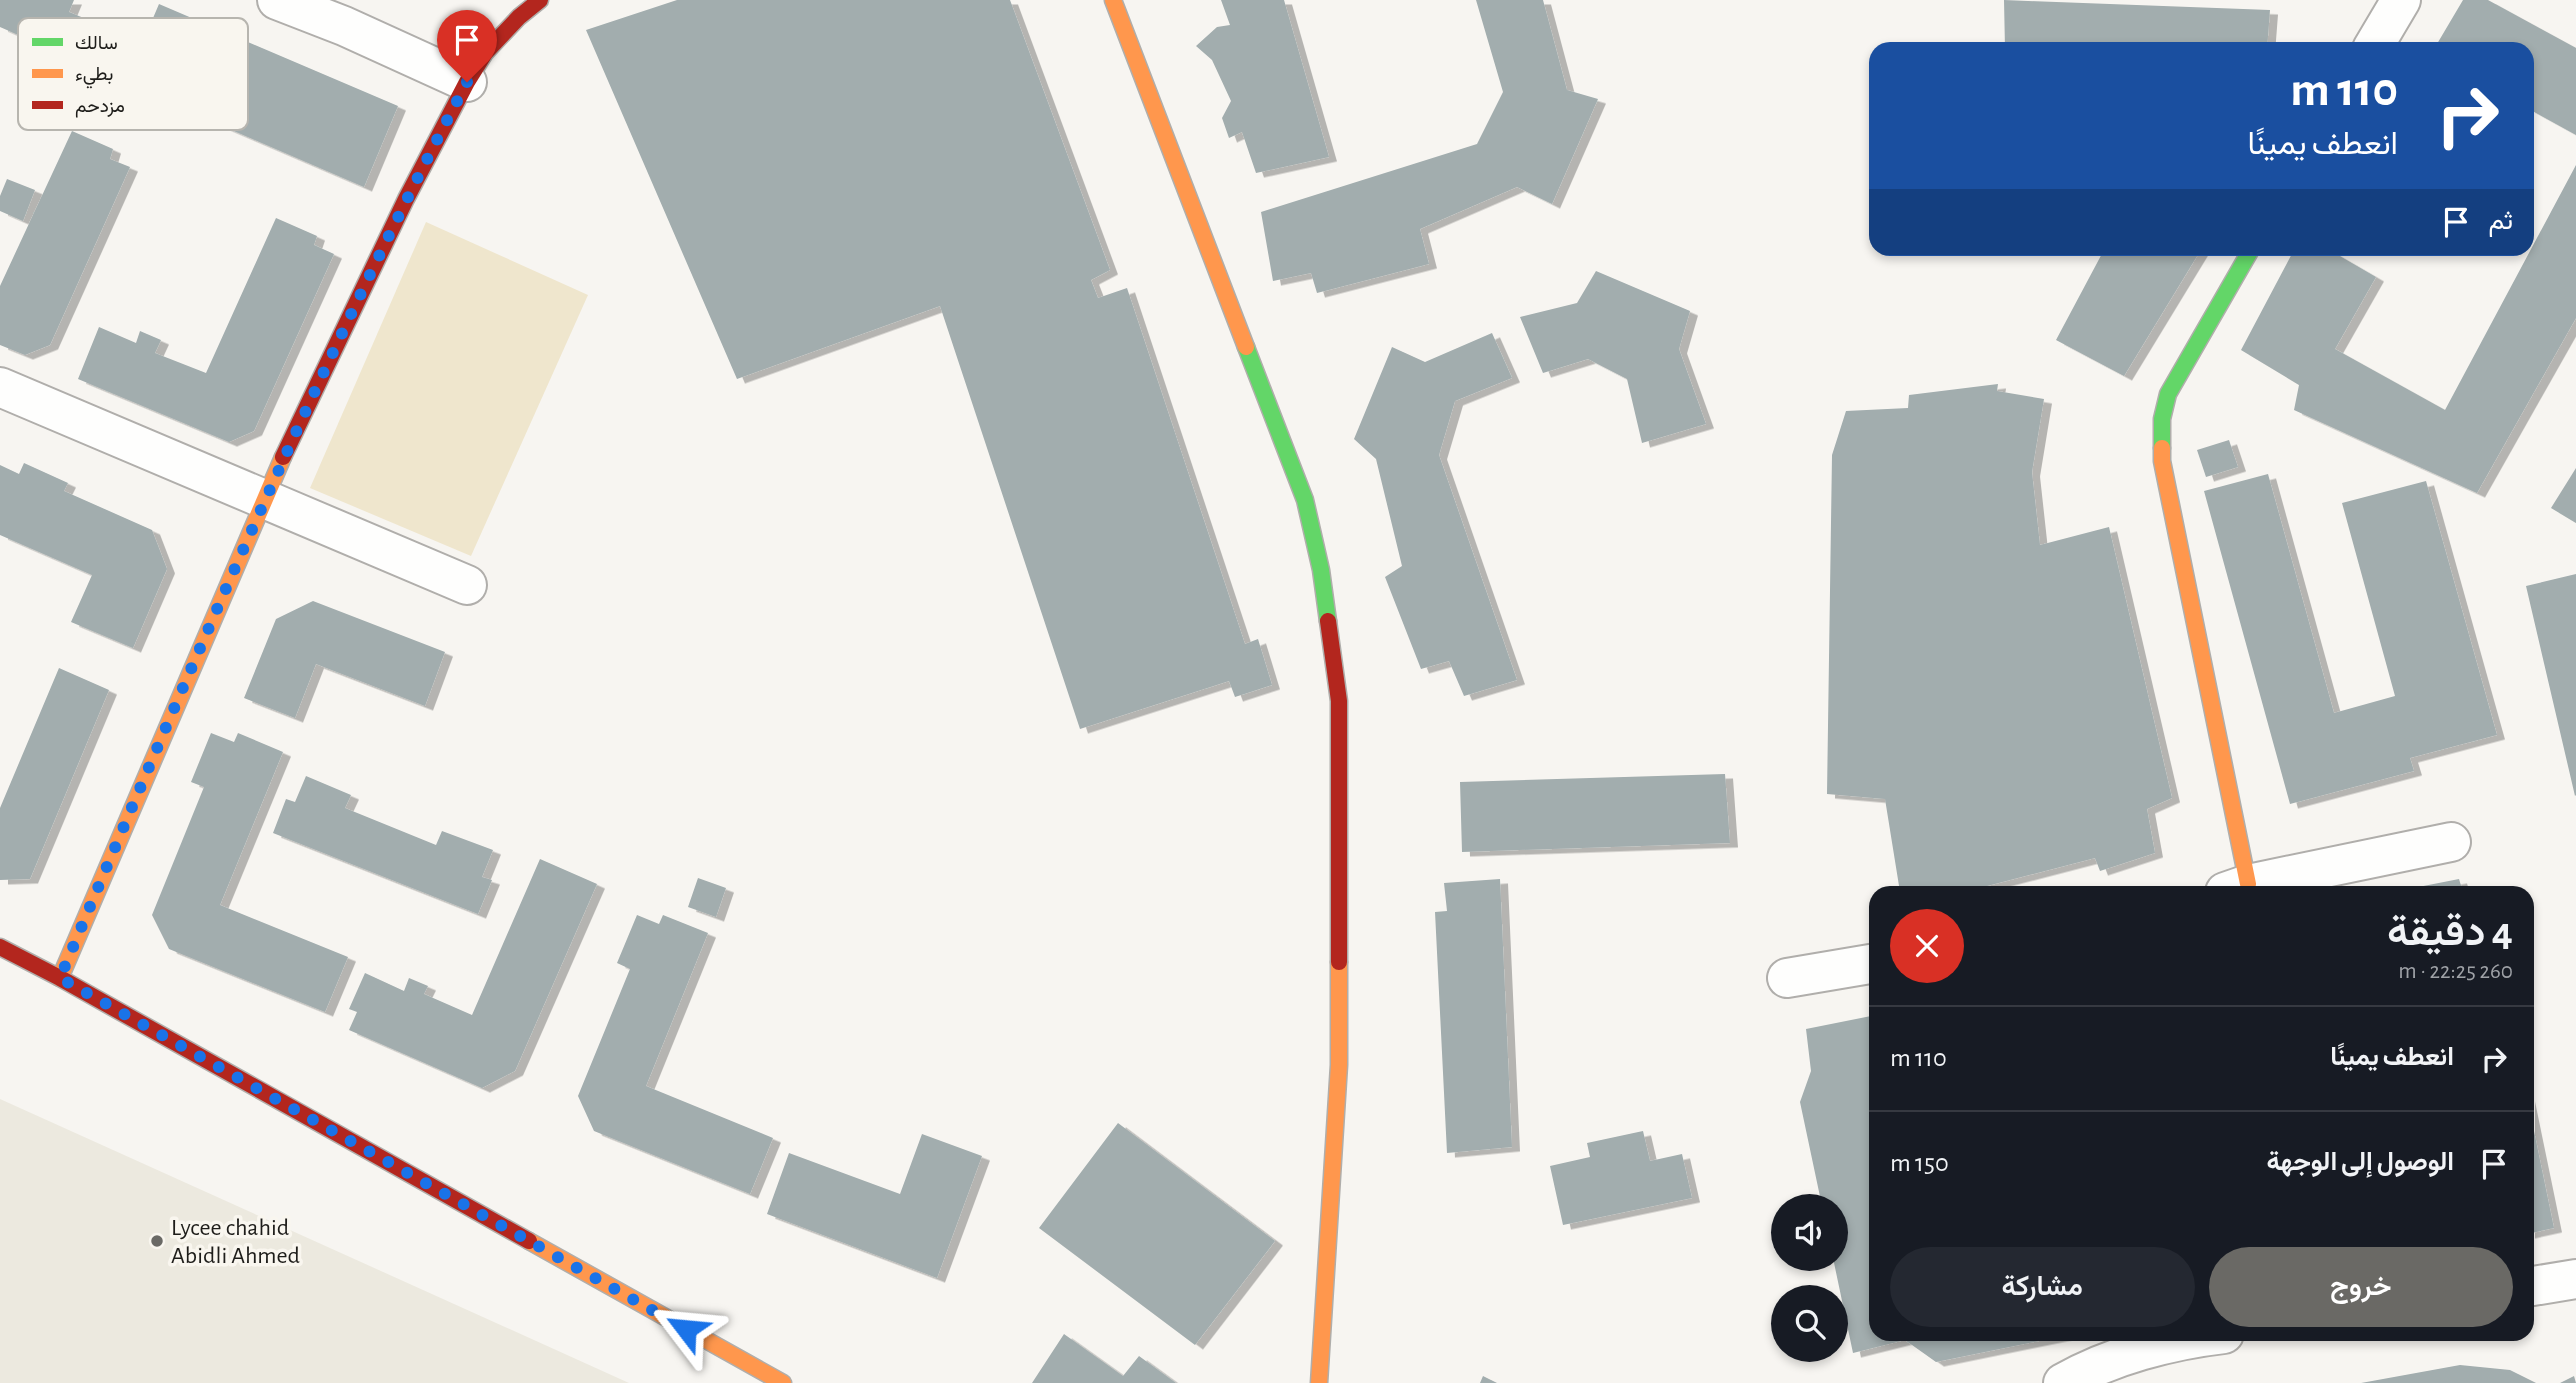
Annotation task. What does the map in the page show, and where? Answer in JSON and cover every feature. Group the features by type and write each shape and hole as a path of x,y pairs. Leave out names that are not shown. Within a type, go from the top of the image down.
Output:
{"street":[{"path":"277,0 344,26 467,82"},
{"path":"60,978 264,497 406,199 485,53 540,0"},
{"path":"1113,0 1305,500 1321,570 1339,701 1340,914 1339,1065 1319,1383"},
{"path":"2376,42 2401,0"},
{"path":"2237,886 2162,461 2160,435 2162,411 2168,394 2247,256"},
{"path":"0,387 467,585"},
{"path":"2246,886 2451,842"},
{"path":"0,947 60,978 783,1383"},
{"path":"1787,978 1869,964"},
{"path":"2534,1286 2576,1279"},
{"path":"2063,1383 2134,1354 2185,1341"}],"shaded area":[{"path":"426,222 588,295 471,556 310,488"},
{"name":"Lycee chahid Abidli Ahmed","path":"0,1099 629,1383 0,1383"}],"building":[{"path":"0,0 74,0 69,12 84,18 18,18 18,35 0,27"},
{"path":"677,0 1010,0 1110,270 1091,280 1098,298 1127,288 1245,644 1258,639 1272,685 1235,697 1229,681 1080,729 940,306 737,379 586,30"},
{"path":"1221,0 1284,0 1329,157 1256,173 1242,132 1229,138 1222,118 1231,101 1212,60 1196,46 1217,27 1230,25"},
{"path":"1476,0 1543,0 1567,90 1598,99 1552,204 1517,187 1420,229 1429,264 1317,293 1311,273 1273,281 1261,212 1477,144 1503,92"},
{"path":"2004,0 2270,10 2268,42 2005,42"},
{"path":"2463,0 2488,0 2576,48 2576,135 2534,112 2534,42 2438,42"},
{"path":"159,4 192,18 153,18"},
{"path":"248,42 398,106 364,187 232,130 248,130"},
{"path":"72,131 113,149 110,159 130,167 50,345 25,355 0,345 0,286"},
{"path":"2576,165 2576,318 2477,493 2294,410 2299,385 2241,350 2291,256 2340,256 2376,277 2335,349 2445,410 2527,256 2534,256 2534,244"},
{"path":"7,179 35,190 23,221 0,211 0,196"},
{"path":"276,218 317,236 314,245 334,254 254,431 229,442 78,379 99,327 136,343 140,331 161,340 155,353 206,373"},
{"path":"2101,256 2197,256 2124,376 2056,340"},
{"path":"1596,271 1690,311 1679,349 1706,424 1642,443 1627,379 1588,359 1543,373 1520,317 1577,303"},
{"path":"1492,333 1512,378 1455,401 1439,455 1517,680 1464,696 1449,661 1421,669 1385,577 1402,566 1376,459 1354,439 1392,347 1425,362"},
{"path":"1998,384 1997,391 2044,399 2032,472 2040,545 2109,527 2172,798 2147,809 2155,853 2100,871 2095,858 1987,886 1899,886 1885,799 1827,794 1832,455 1846,411 1908,408 1909,395"},
{"path":"2229,440 2238,467 2206,477 2197,450"},
{"path":"24,463 68,483 64,491 152,530 167,569 133,648 71,622 92,575 0,535 0,465 19,474"},
{"path":"2576,468 2576,523 2551,508"},
{"path":"2268,474 2334,713 2395,696 2342,503 2426,481 2497,735 2410,758 2414,771 2290,804 2204,491"},
{"path":"2576,574 2576,795 2575,796 2526,586"},
{"path":"313,601 445,652 425,706 316,664 295,718 244,698 276,619"},
{"path":"59,668 109,690 30,879 0,880 0,808"},
{"path":"211,733 234,742 238,733 283,752 220,905 348,957 325,1012 169,949 152,915 204,787 191,782"},
{"path":"1725,774 1730,843 1462,852 1460,782"},
{"path":"306,776 351,795 345,808 436,845 442,831 493,850 482,877 492,880 478,914 273,833 286,799 295,802"},
{"path":"540,859 597,884 515,1071 482,1088 349,1030 357,1012 349,1009 365,973 404,991 409,978 428,986 424,994 472,1015"},
{"path":"698,878 726,888 716,917 688,907"},
{"path":"1500,879 1512,1147 1447,1153 1435,912 1447,911 1444,883"},
{"path":"2459,879 2461,886 2423,886"},
{"path":"637,915 659,924 663,915 708,933 646,1086 773,1138 750,1194 594,1131 578,1096 630,969 617,963"},
{"path":"1869,1016 1869,1341 1901,1341 1853,1353 1848,1329 1848,1285 1839,1285 1836,1271 1848,1271 1848,1194 1819,1194 1800,1102 1811,1071 1806,1029"},
{"path":"1118,1123 1275,1241 1195,1345 1039,1228"},
{"path":"1643,1131 1650,1161 1682,1154 1692,1198 1563,1225 1550,1166 1590,1157 1587,1143"},
{"path":"2534,1131 2554,1228 2534,1232"},
{"path":"922,1134 982,1156 937,1278 767,1214 789,1153 900,1194"},
{"path":"1064,1334 1123,1376 1139,1356 1176,1383 1032,1383"},
{"path":"1906,1341 2039,1341 1936,1362"},
{"path":"2460,1365 2510,1370 2536,1383 2361,1383"},
{"path":"1483,1376 1497,1383 1480,1383"},
{"path":"2574,1376 2576,1383 2560,1383"}],"traffic: fast":[{"path":"2162,448 2162,419 2168,394 2247,256"},
{"path":"1246,347 1305,500 1321,570 1328,621"}],"traffic: slow":[{"path":"1113,0 1246,347"},
{"path":"2162,448 2162,461 2248,884"},
{"path":"60,978 283,457"},
{"path":"1319,1383 1339,1065 1339,962"},
{"path":"529,1241 783,1383"}],"traffic: jam":[{"path":"283,457 406,199 467,82 485,53 519,17 540,0"},
{"path":"1328,621 1339,701 1339,962"},
{"path":"0,947 529,1241"}],"place":[{"name":"Lycee chahid Abidli Ahmed","path":"157,1241"}],"route":[{"path":"467,82 406,199 264,497 60,978 686,1329"}]}
